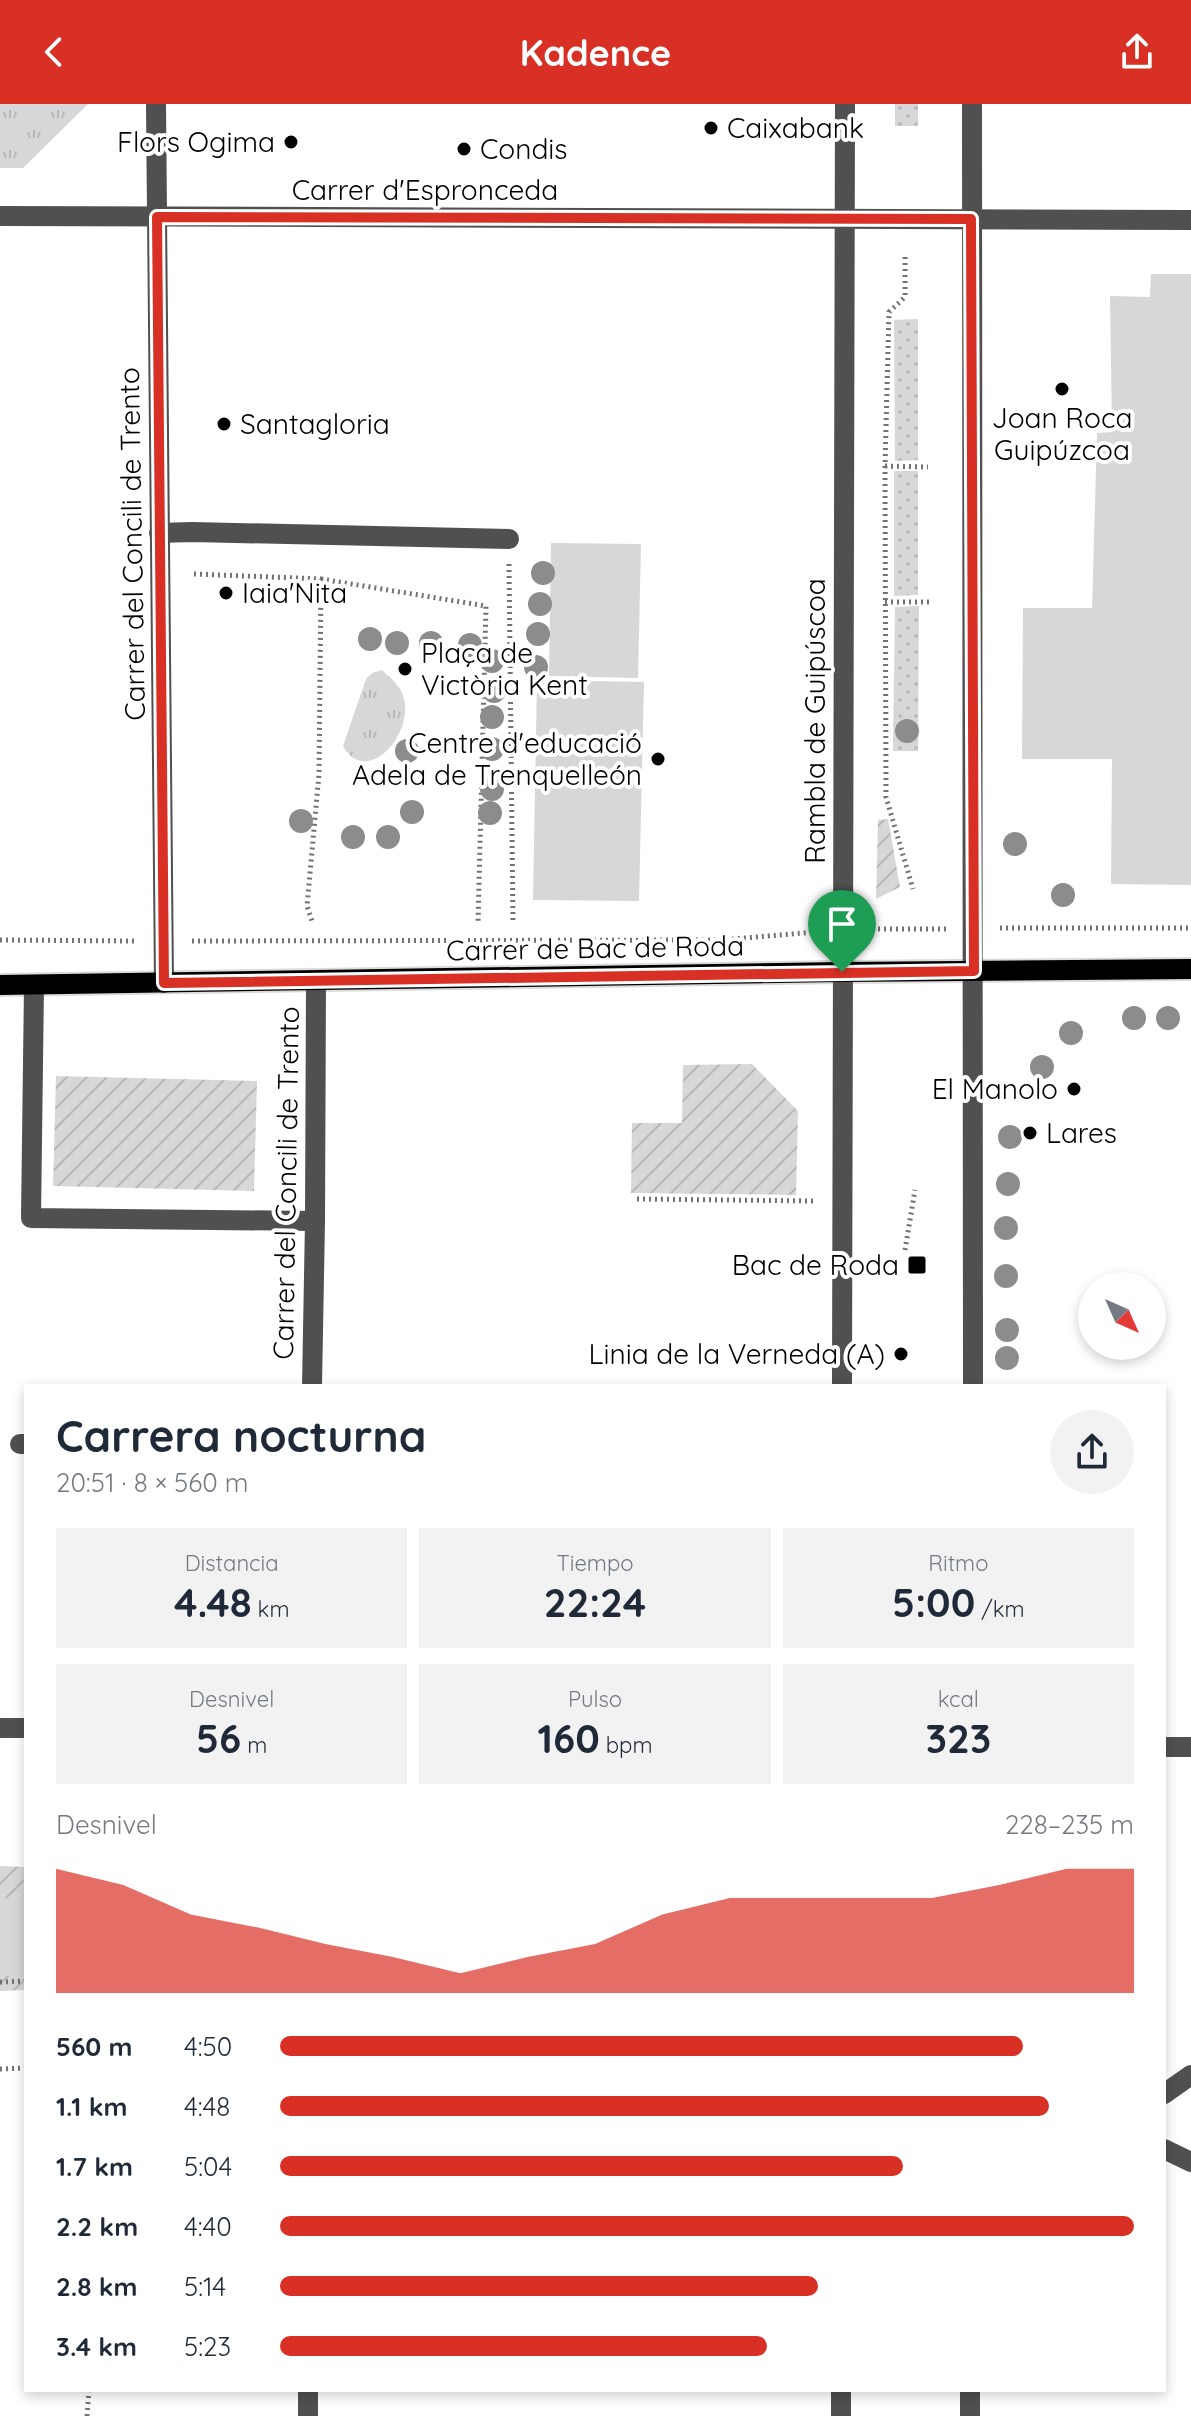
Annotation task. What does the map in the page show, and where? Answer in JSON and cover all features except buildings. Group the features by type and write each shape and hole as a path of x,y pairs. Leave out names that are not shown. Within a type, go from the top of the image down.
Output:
{"main road":[{"name":"Carrer de Bac de Roda","path":"0,985 1191,969"}],"street":[{"name":"Carrer del Concili de Trento","path":"156,104 164,983"},
{"name":"Rambla de Guipúscoa","path":"842,1384 845,104"},
{"path":"972,104 973,1384"},
{"name":"Carrer d'Espronceda","path":"0,216 971,219"},
{"path":"971,219 1191,220"},
{"path":"159,533 509,539"},
{"name":"Carrer del Concili de Trento","path":"312,1384 316,981"},
{"path":"34,985 31,1218 315,1221"},
{"path":"0,1728 24,1728"},
{"path":"1166,1747 1191,1747"},
{"path":"1166,2093 1191,2075"},
{"path":"1166,2150 1191,2162"},
{"path":"308,2392 308,2416"},
{"path":"841,2392 841,2416"},
{"path":"970,2392 970,2416"}],"path":[{"path":"905,257 905,297 889,312 885,466 886,797 913,889"},
{"path":"885,466 928,467"},
{"path":"509,539 513,924"},
{"path":"194,574 321,579 486,606 478,924"},
{"path":"313,924 307,906 319,774 321,579"},
{"path":"885,602 930,602"},
{"name":"Carrer de Bac de Roda","path":"255,942 722,940 843,930 1191,928"},
{"path":"0,940 69,942"},
{"path":"905,1250 915,1190"},
{"path":"637,1199 842,1201"},
{"path":"0,1982 24,1981"},
{"path":"0,2069 24,2068"},
{"path":"87,2416 89,2392"}],"green space":[{"path":"0,104 88,104 23,168 0,168"},
{"path":"895,104 918,104 918,126 895,126"},
{"path":"1151,274 1191,274 1191,885 1111,884 1112,759 1022,759 1023,608 1092,608 1097,433 1112,432 1110,296 1150,297"},
{"path":"918,319 918,460 895,461 894,320"},
{"path":"894,471 918,471 918,595 894,596"},
{"path":"551,543 641,544 638,678 549,676"},
{"path":"919,606 918,751 893,751 895,607"},
{"path":"382,670 400,689 405,704 404,720 389,748 378,757 366,761 354,758 343,746 366,679"},
{"path":"537,680 644,682 639,901 533,900"},
{"path":"888,819 900,887 876,899 878,820"},
{"path":"752,1064 798,1111 796,1195 631,1193 632,1123 682,1123 683,1065"},
{"path":"56,1076 257,1081 254,1191 53,1186"},
{"path":"0,1866 24,1867 24,1990 0,1991"},
{"path":"0,1898 24,1899 24,1976 0,1976"}],"place":[{"name":"Caixabank","path":"711,128"},
{"name":"Flors Ogima","path":"291,142"},
{"name":"Condis","path":"464,149"},
{"name":"Joan Roca Guipúzcoa","path":"1062,389"},
{"name":"Santagloria","path":"224,424"},
{"name":"Iaia'Nita","path":"226,593"},
{"name":"Plaça de Victòria Kent","path":"405,669"},
{"name":"Centre d'educació Adela de Trenquelleón","path":"658,759"},
{"name":"El Manolo","path":"1074,1089"},
{"name":"Lares","path":"1030,1133"},
{"name":"Bac de Roda","path":"917,1265"},
{"name":"Linia de la Verneda (A)","path":"901,1354"}],"route":[{"path":"157,217 971,219 974,971 842,972 164,983 157,217"}]}
